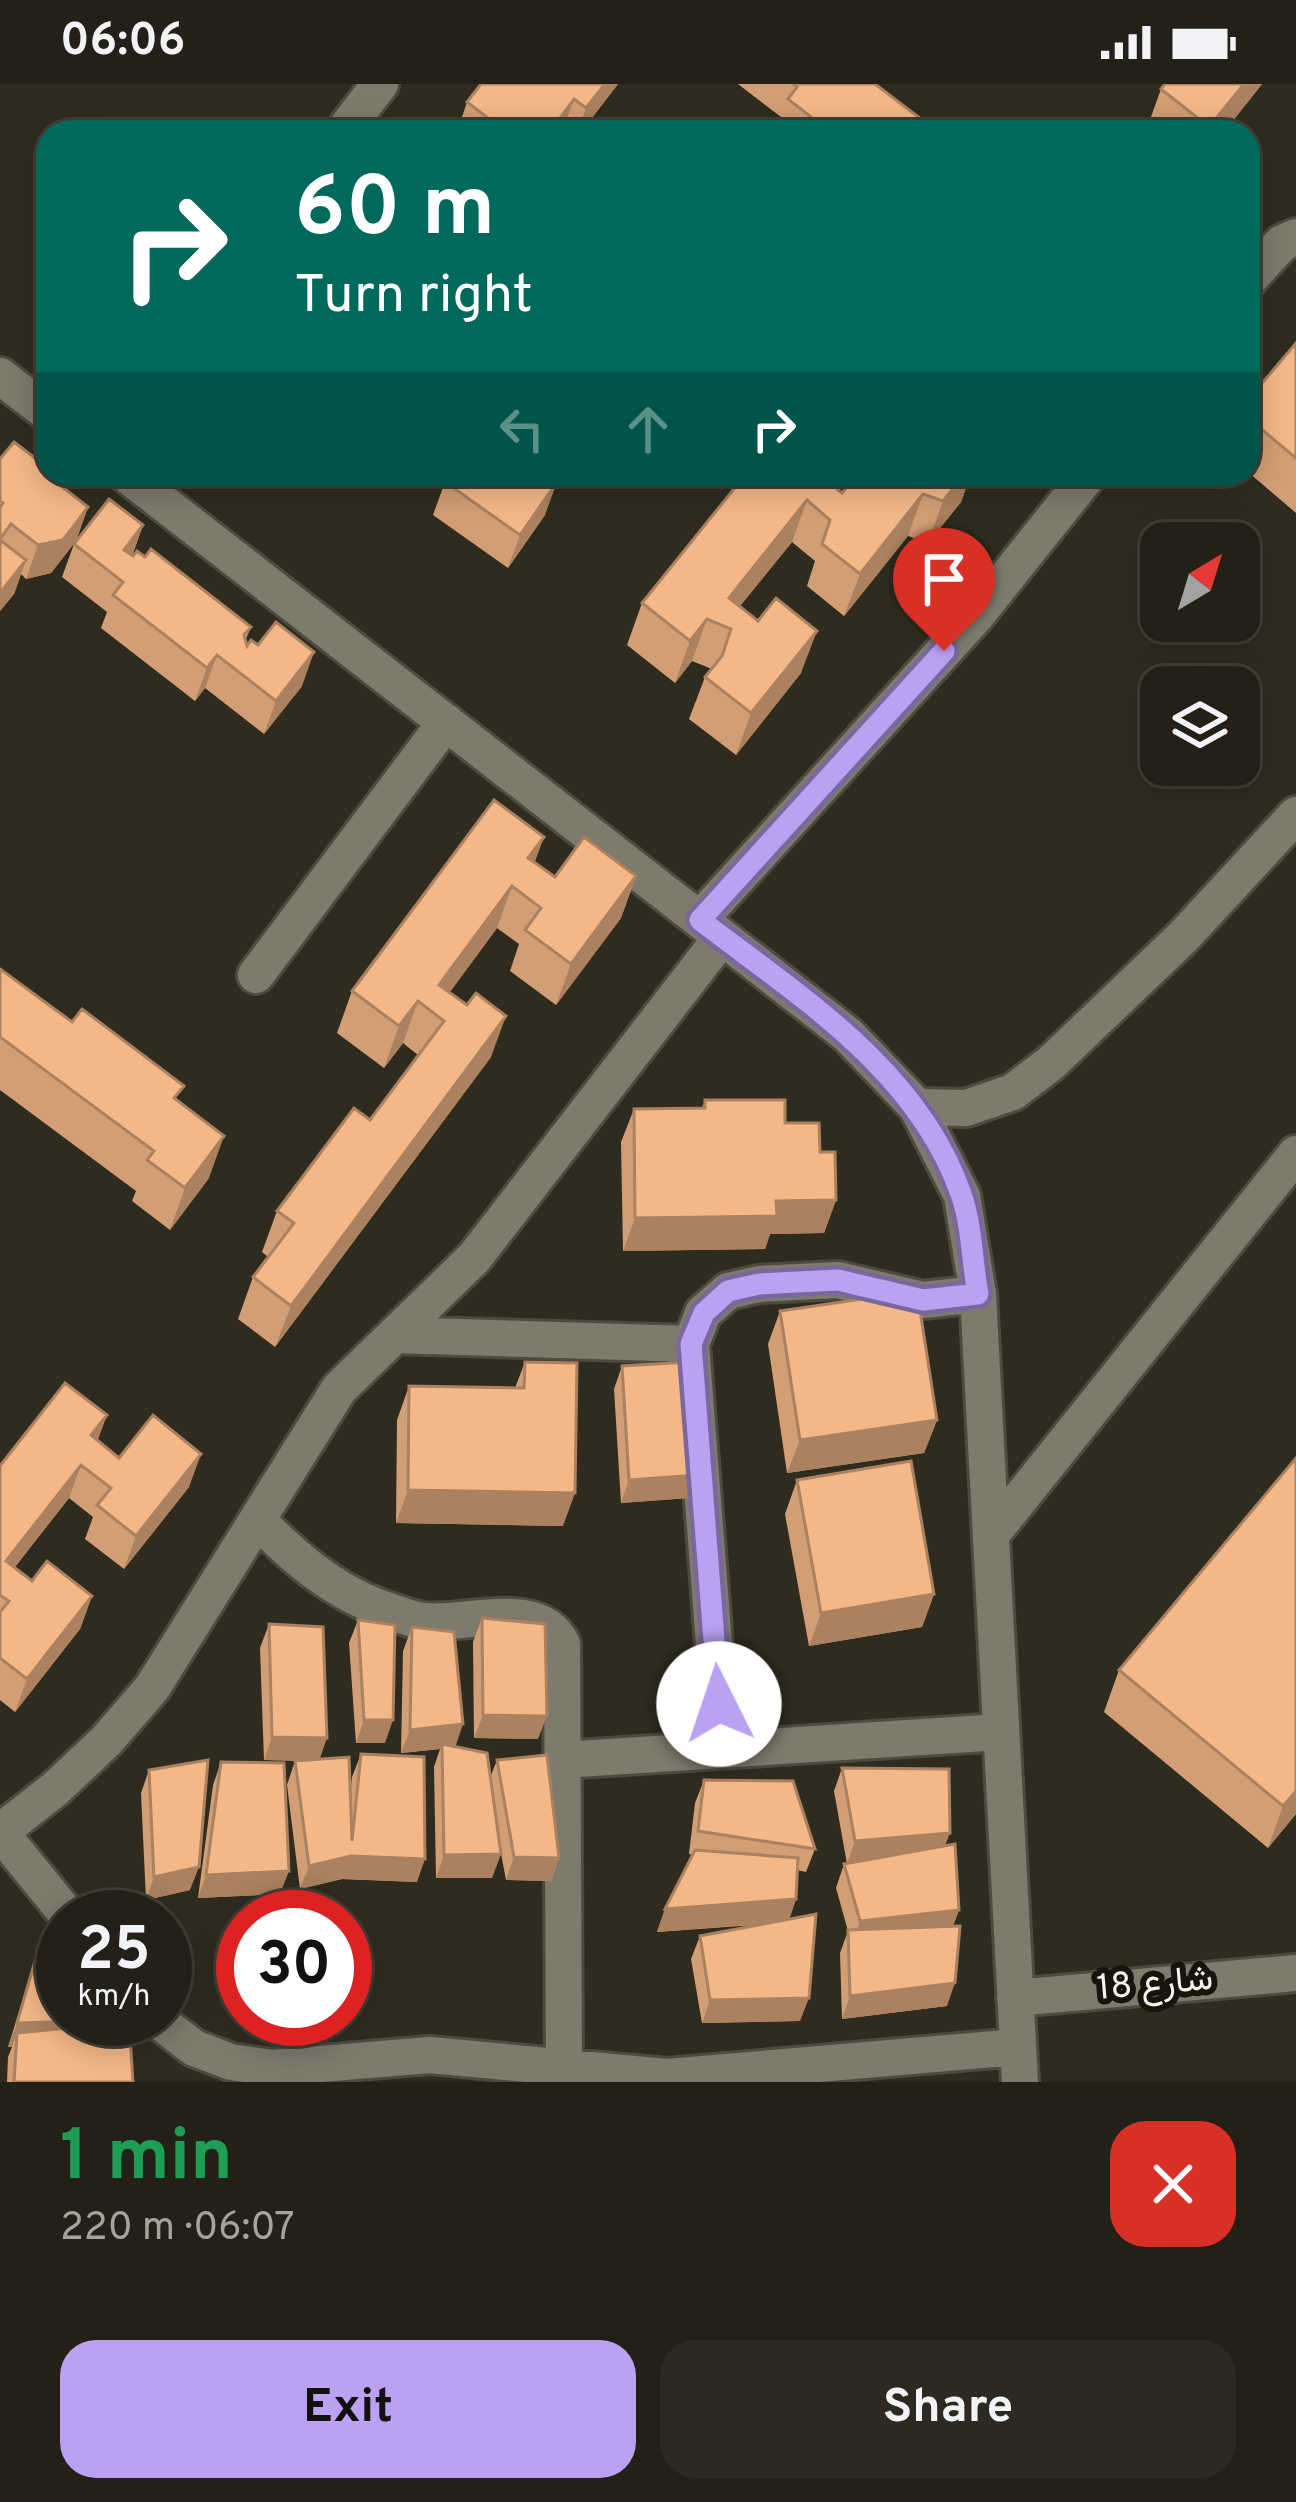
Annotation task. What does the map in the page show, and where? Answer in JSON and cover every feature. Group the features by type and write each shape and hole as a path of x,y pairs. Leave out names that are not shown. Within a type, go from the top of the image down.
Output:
{"street":[{"path":"352,120 380,84"},
{"path":"1260,267 1282,243 1296,237"},
{"path":"0,376 36,404"},
{"path":"141,486 848,1035 917,1106 962,1196 978,1294 1019,2064 668,2077 430,2055 298,2074 231,2062 191,2046"},
{"path":"47,1890 0,1832 56,1790 152,1688 339,1389 474,1258 711,928 975,617 1079,486"},
{"path":"256,975 446,722"},
{"path":"917,1106 966,1108 1012,1092 1051,1063 1184,937 1296,815"},
{"path":"991,1535 1292,1166"},
{"path":"722,1749 691,1344 704,1313 728,1291 759,1284 838,1280 923,1300 978,1294"},
{"path":"395,1336 691,1344"},
{"path":"257,1520 319,1574 375,1606 422,1621 534,1618 547,1623 562,1644 564,2068"},
{"path":"562,1760 1000,1732"},
{"name":"شارع 18","path":"1015,1998 1296,1972"}],"building":[{"path":"481,84 605,84 586,108 574,99 559,120 490,120 467,102"},
{"path":"793,84 875,84 922,120 815,120 788,99 797,87"},
{"path":"1165,84 1244,84 1215,120 1200,120 1161,89"},
{"path":"1296,343 1296,458 1260,428 1260,386"},
{"path":"14,442 36,459 36,486 61,486 88,507 63,540 38,545 11,524 0,539 0,459"},
{"path":"451,486 554,486 520,535"},
{"path":"736,486 834,486 842,493 848,486 955,486 943,501 923,494 860,574 822,544 830,520 807,500 729,598 758,621 776,598 817,631 751,713 705,677 722,656 731,629 707,619 690,641 642,603"},
{"path":"109,499 143,525 124,550 145,557 151,549 251,627 244,635 247,646 251,640 258,645 276,622 314,652 276,701 217,655 207,668 113,595 123,582 74,544"},
{"path":"0,540 26,560 0,593"},
{"path":"494,800 544,837 528,858 555,877 584,837 636,876 571,964 525,930 541,908 512,886 439,985 467,1005 476,993 506,1016 291,1306 253,1277 294,1223 277,1211 354,1108 370,1120 444,1021 418,1001 399,1026 352,991"},
{"path":"0,969 72,1022 82,1009 184,1086 174,1098 224,1136 185,1188 147,1160 154,1151 0,1037"},
{"path":"705,1100 785,1100 785,1123 819,1123 820,1152 835,1152 836,1200 776,1201 777,1216 635,1218 634,1109 705,1108"},
{"path":"917,1291 937,1420 800,1440 780,1311"},
{"path":"525,1362 577,1363 575,1493 408,1490 409,1386 524,1388"},
{"path":"691,1362 698,1475 629,1480 622,1366"},
{"path":"65,1383 107,1415 91,1435 119,1458 153,1415 201,1454 136,1536 97,1505 111,1488 81,1465 6,1561 32,1581 47,1561 92,1596 27,1679 0,1658 0,1612 9,1601 0,1595 0,1466"},
{"path":"1296,1458 1296,1791 1283,1806 1119,1670"},
{"path":"911,1461 934,1594 821,1613 797,1480"},
{"path":"482,1618 545,1624 547,1716 483,1715"},
{"path":"358,1620 395,1625 393,1720 364,1720"},
{"path":"269,1624 323,1627 327,1738 272,1737"},
{"path":"412,1627 454,1632 463,1724 410,1730"},
{"path":"442,1744 487,1753 501,1854 444,1855"},
{"path":"361,1754 424,1757 425,1859 351,1856 309,1866 295,1761 349,1757 352,1841"},
{"path":"547,1755 559,1858 514,1857 497,1760"},
{"path":"208,1760 199,1867 154,1877 149,1770"},
{"path":"221,1762 284,1763 289,1871 206,1875"},
{"path":"842,1768 949,1769 950,1833 855,1841"},
{"path":"704,1780 793,1781 815,1849 698,1831"},
{"path":"955,1844 959,1910 860,1921 844,1864"},
{"path":"695,1850 798,1858 796,1899 665,1909"},
{"path":"816,1914 809,1998 710,2000 700,1936"},
{"path":"960,1926 955,1983 850,1996 848,1930"},
{"path":"35,1961 36,1961 36,2022 17,2023"},
{"path":"36,2031 36,2046 131,2046 133,2082 14,2082 17,2033"}],"route":[{"path":"719,1704 691,1344 704,1313 728,1291 759,1284 838,1280 923,1300 978,1294 962,1196 917,1106 848,1035 700,920 944,651"}]}
